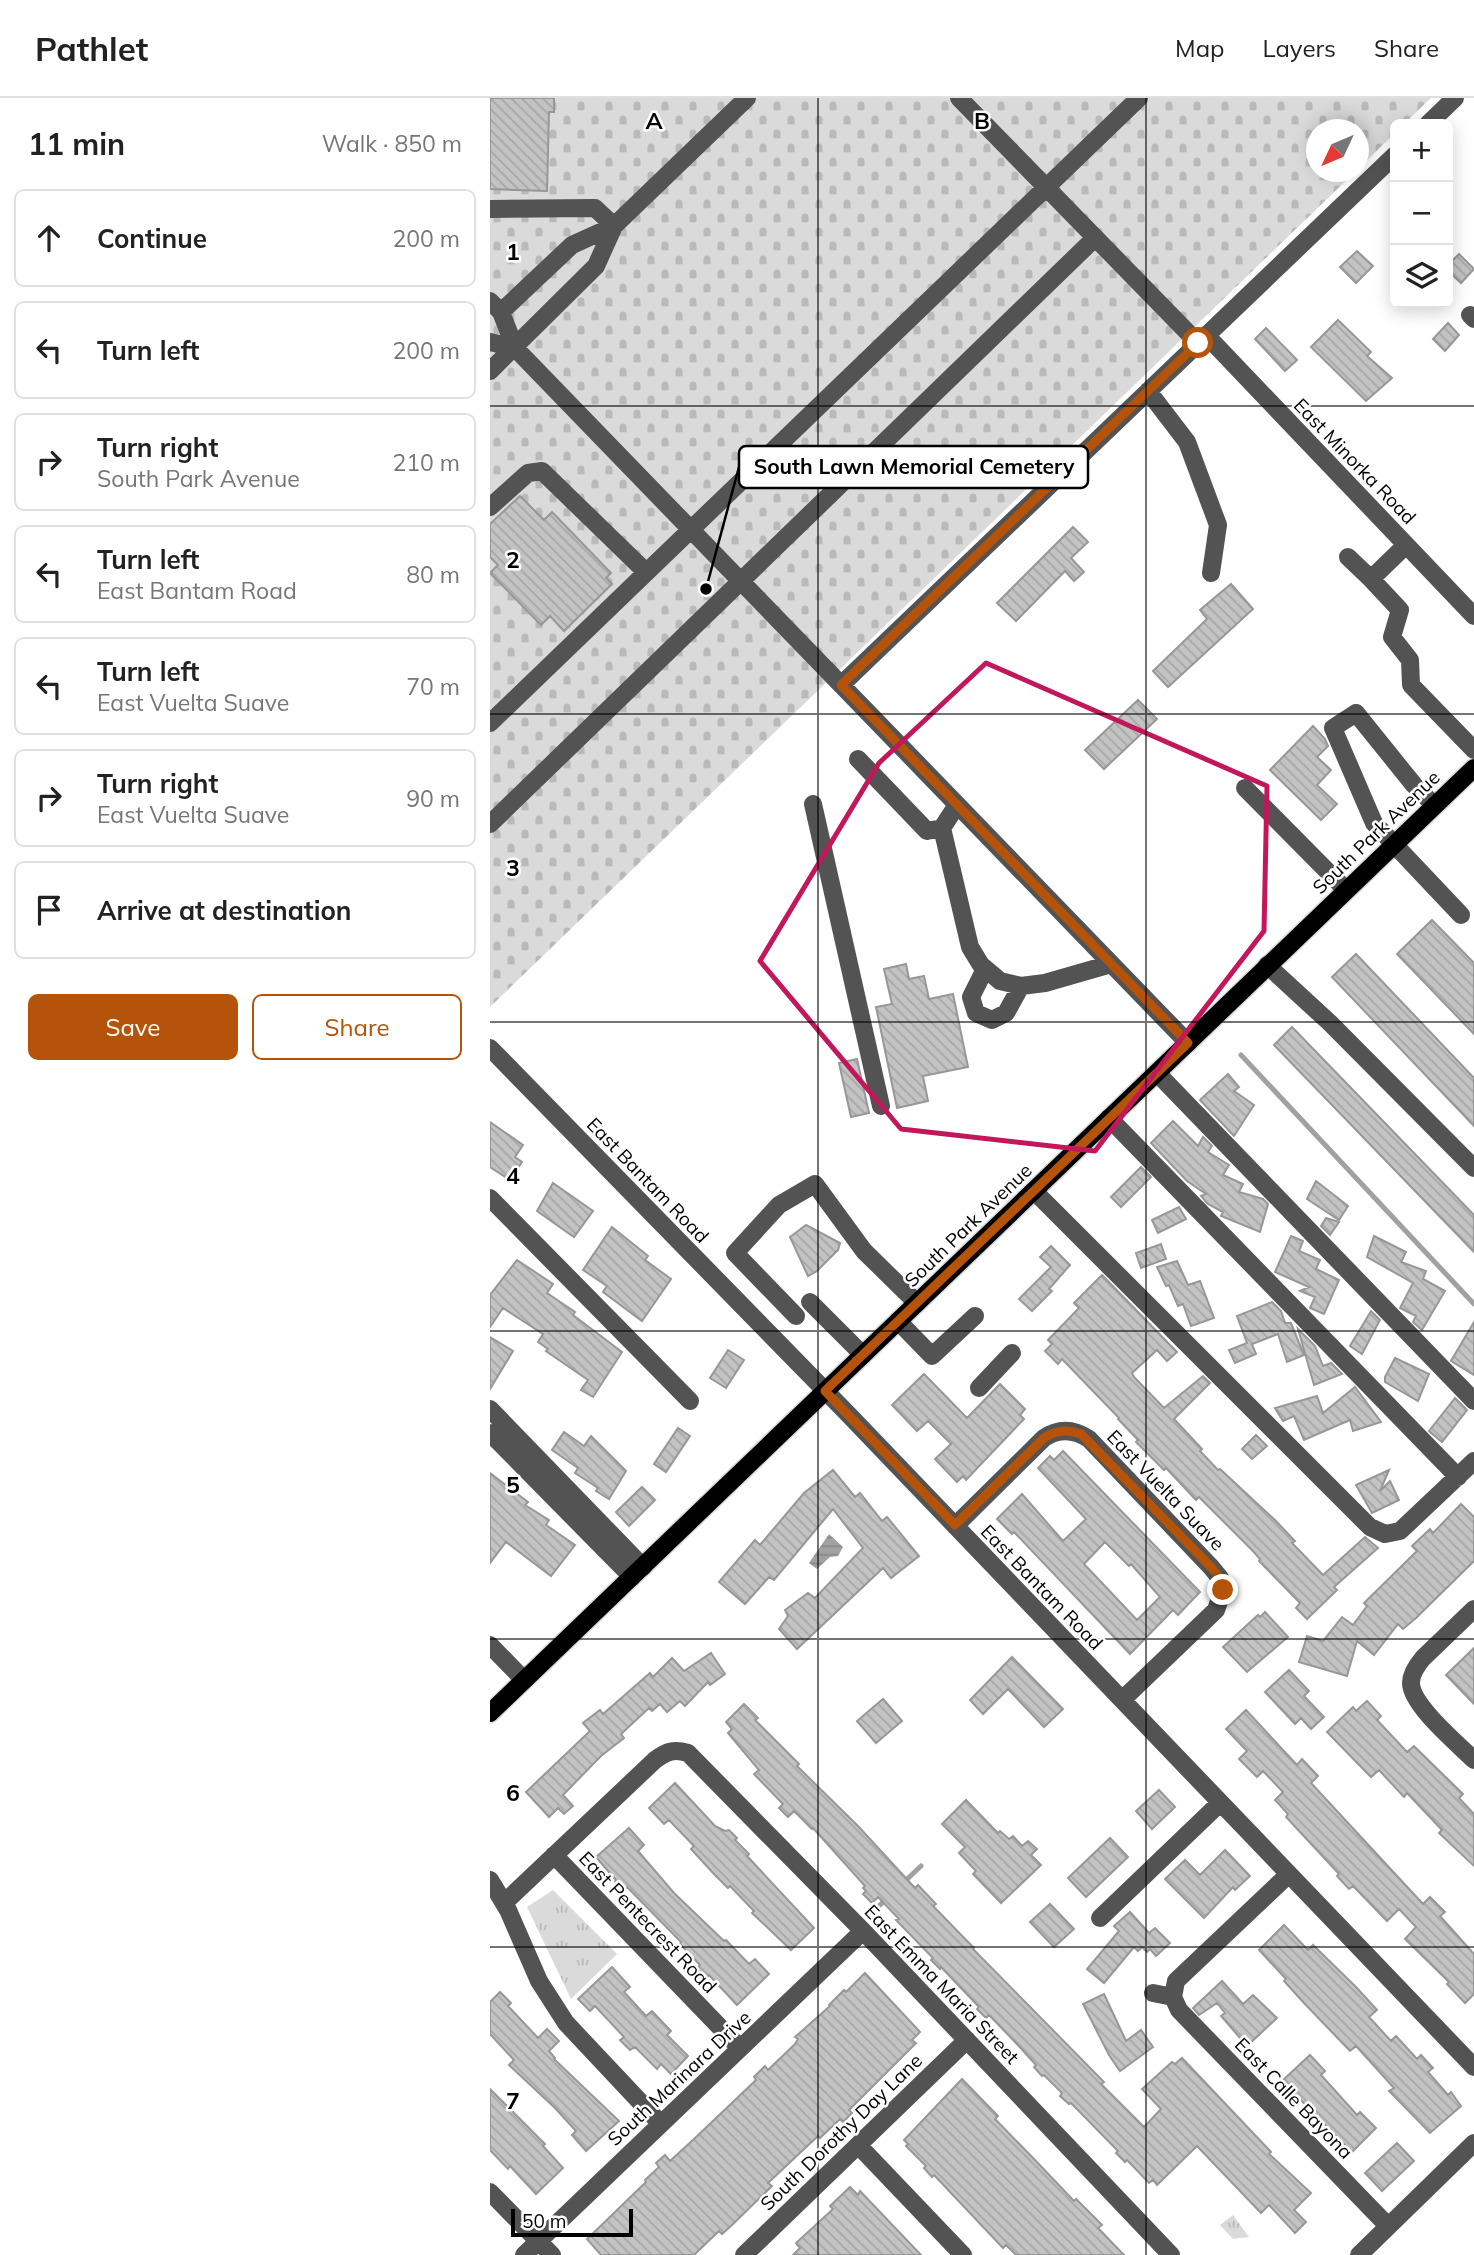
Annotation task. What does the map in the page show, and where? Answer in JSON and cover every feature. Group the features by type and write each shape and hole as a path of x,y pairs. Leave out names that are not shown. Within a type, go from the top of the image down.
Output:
{"main road":[{"name":"South Park Avenue","path":"490,1713 1474,768"}],"street":[{"path":"747,98 614,226 572,245 496,307 515,348 1188,1043"},
{"name":"East Minorka Road","path":"959,98 1095,238 1202,339 1474,616"},
{"path":"490,723 1139,98"},
{"path":"1433,119 1455,98"},
{"path":"841,685 1390,160"},
{"path":"490,209 595,208 614,226"},
{"path":"490,372 596,266 614,226"},
{"path":"490,824 1095,238"},
{"path":"490,342 515,348"},
{"path":"1148,391 1187,442 1218,525 1211,573"},
{"path":"490,507 528,474 541,471 646,572"},
{"path":"1371,579 1406,545"},
{"path":"1348,556 1400,610 1392,636 1410,660 1411,685 1474,750"},
{"path":"1434,806 1356,713 1333,727 1374,824 1461,915"},
{"path":"858,759 927,831 942,828 957,805"},
{"path":"1244,788 1346,890"},
{"path":"813,804 881,1106"},
{"path":"942,828 970,947 985,969 1000,981 1021,986 1045,983 1111,964"},
{"path":"1267,965 1330,1023 1474,1168"},
{"path":"985,969 971,997 976,1013 992,1020 1006,1013 1021,986"},
{"name":"East Bantam Road","path":"490,1048 955,1525 1474,2067"},
{"path":"1157,1073 1474,1401"},
{"path":"1109,1118 1458,1477"},
{"path":"796,1316 736,1253 779,1205 815,1184 864,1251 917,1303"},
{"path":"1034,1191 1370,1527 1385,1534 1400,1531 1474,1461"},
{"path":"490,1198 690,1401"},
{"path":"810,1302 863,1355"},
{"path":"898,1321 932,1356 975,1316"},
{"path":"978,1388 1012,1353"},
{"path":"490,1409 637,1572"},
{"name":"East Vuelta Suave","path":"955,1525 1044,1438 1067,1425 1088,1440 1211,1567 1228,1592 1216,1610 1122,1700"},
{"path":"490,1433 637,1572"},
{"path":"1474,1609 1416,1667 1405,1684 1422,1706 1474,1760"},
{"path":"490,1645 524,1680"},
{"name":"East Emma Maria Street","path":"554,1855 664,1752 677,1750 688,1753 863,1931 1171,2255"},
{"path":"1100,1918 1220,1802"},
{"path":"504,1903 554,1855"},
{"name":"East Pentecrest Road","path":"554,1855 740,2048"},
{"path":"1153,1993 1173,1997 1176,1981 1289,1874"},
{"path":"490,1880 504,1903 539,1981 566,2023 660,2123"},
{"name":"South Marinara Drive","path":"524,2255 863,1931"},
{"name":"East Calle Bayona","path":"1173,1997 1179,2010 1388,2226"},
{"name":"South Dorothy Day Lane","path":"751,2253 967,2040"},
{"path":"1359,2255 1474,2143"},
{"path":"858,2146 963,2255"},
{"path":"490,2192 552,2255"}],"highlighted area":[{"path":"986,663 1267,786 1264,931 1095,1151 901,1129 760,961 879,763"}],"green space":[{"path":"490,98 1431,98 1409,119 1390,119 1390,138 1369,158 1369,119 1306,119 1306,182 1345,182 490,1007"},
{"path":"553,1890 617,1954 571,1999 527,1907"},
{"path":"1233,2215 1249,2237 1233,2239 1220,2225"}],"shaded area":[{"path":"829,1534 843,1547 838,1556 830,1557 817,1569 809,1563"}],"building":[{"path":"490,98 554,98 554,112 549,112 547,191 490,189"},
{"path":"1357,251 1373,266 1356,283 1340,267"},
{"path":"1459,254 1474,269 1461,283 1453,276 1453,260"},
{"path":"1338,320 1371,352 1367,356 1392,378 1366,401 1311,347"},
{"path":"1448,323 1459,335 1445,351 1433,339"},
{"path":"1266,328 1297,360 1285,371 1255,339"},
{"path":"520,496 544,520 552,512 611,573 606,578 612,584 564,631 550,616 541,625 490,573 498,565 490,557 490,524"},
{"path":"1073,527 1088,542 1071,558 1084,572 1074,581 1065,571 1016,621 997,603"},
{"path":"1231,584 1253,609 1168,687 1153,671 1207,619 1200,610"},
{"path":"1138,700 1157,719 1104,769 1085,750"},
{"path":"1313,726 1328,746 1317,757 1331,770 1317,785 1337,804 1321,820 1270,770"},
{"path":"1432,920 1474,963 1474,1034 1397,954"},
{"path":"1356,954 1474,1078 1474,1126 1332,977"},
{"path":"906,964 909,979 924,976 929,999 953,994 968,1067 923,1076 928,1101 897,1108 876,1007 892,1004 884,969"},
{"path":"1292,1027 1474,1215 1474,1252 1274,1045"},
{"path":"857,1059 869,1113 851,1117 839,1063"},
{"path":"1228,1074 1239,1087 1234,1091 1254,1105 1234,1136 1200,1100"},
{"path":"1173,1121 1198,1146 1203,1137 1212,1146 1208,1152 1229,1165 1223,1175 1243,1184 1239,1192 1263,1199 1268,1204 1260,1232 1221,1216 1223,1212 1208,1204 1201,1196 1206,1194 1187,1181 1151,1143"},
{"path":"490,1122 523,1145 515,1157 522,1162 510,1180 490,1167"},
{"path":"1141,1167 1151,1177 1121,1207 1111,1197"},
{"path":"1316,1181 1348,1206 1339,1220 1307,1199"},
{"path":"553,1183 593,1211 574,1237 537,1211"},
{"path":"1179,1207 1186,1219 1158,1233 1152,1220"},
{"path":"1326,1218 1339,1222 1330,1235 1321,1226"},
{"path":"806,1225 840,1243 838,1250 817,1271 808,1276 790,1237"},
{"path":"612,1227 648,1256 645,1260 671,1279 642,1321 603,1292 607,1286 583,1270"},
{"path":"1291,1236 1303,1241 1299,1251 1320,1260 1316,1269 1339,1280 1324,1314 1310,1308 1315,1297 1300,1291 1309,1287 1275,1272"},
{"path":"1374,1236 1406,1252 1401,1262 1426,1271 1423,1279 1445,1291 1422,1330 1413,1322 1416,1316 1400,1308 1413,1283 1367,1257"},
{"path":"1161,1244 1166,1259 1141,1268 1136,1253"},
{"path":"1051,1246 1070,1265 1049,1289 1052,1291 1032,1311 1019,1299 1051,1267 1040,1257"},
{"path":"517,1260 553,1284 547,1293 575,1312 573,1315 622,1352 593,1397 581,1390 588,1380 546,1351 548,1349 538,1342 543,1334 503,1308 490,1327 490,1295"},
{"path":"1177,1261 1188,1285 1200,1281 1214,1318 1191,1326 1183,1304 1178,1306 1157,1267"},
{"path":"1102,1275 1177,1352 1167,1361 1157,1350 1132,1373 1134,1377 1164,1408 1203,1376 1210,1383 1174,1419 1218,1470 1276,1521 1295,1541 1292,1543 1323,1575 1365,1537 1378,1548 1334,1587 1337,1590 1307,1619 1296,1608 1300,1603 1259,1561 1252,1550 1199,1497 1196,1500 1166,1468 1164,1470 1136,1442 1138,1440 1119,1418 1062,1359 1058,1364 1045,1351 1052,1344 1048,1340 1079,1308 1074,1303"},
{"path":"1272,1302 1281,1311 1285,1323 1291,1323 1304,1355 1287,1362 1278,1334 1252,1344 1256,1354 1235,1363 1229,1350 1247,1343 1237,1316"},
{"path":"1371,1311 1380,1320 1362,1354 1350,1346"},
{"path":"1474,1322 1474,1375 1451,1361"},
{"path":"1298,1329 1315,1346 1323,1366 1331,1363 1342,1374 1314,1385"},
{"path":"490,1337 513,1351 490,1389"},
{"path":"728,1350 744,1360 726,1388 710,1378"},
{"path":"1395,1358 1429,1374 1418,1401 1385,1382"},
{"path":"924,1374 967,1418 1000,1384 1025,1409 1020,1415 1024,1419 966,1480 963,1476 957,1482 935,1459 951,1444 928,1421 917,1431 892,1405"},
{"path":"1355,1387 1381,1422 1353,1431 1350,1420 1304,1440 1294,1416 1283,1421 1275,1408 1317,1396 1323,1413"},
{"path":"1455,1398 1467,1410 1442,1442 1429,1431"},
{"path":"678,1428 690,1436 666,1472 654,1464"},
{"path":"564,1432 584,1446 591,1436 626,1471 609,1499 575,1473 578,1468 552,1450"},
{"path":"1256,1435 1267,1446 1252,1459 1242,1449"},
{"path":"1063,1451 1200,1592 1178,1615 1173,1610 1130,1654 1014,1532 1012,1534 997,1519 1022,1494 1063,1541 1086,1519 1038,1468 1050,1456 1054,1460","holes":["1105,1542 1129,1566 1131,1564 1160,1597 1137,1620 1084,1564"]},
{"path":"833,1470 855,1497 860,1493 882,1521 887,1517 919,1556 891,1578 883,1568 797,1649 779,1629 788,1616 785,1610 808,1593 815,1598 863,1548 833,1509 774,1580 769,1577 745,1604 719,1582 755,1540 760,1545 804,1493"},
{"path":"1389,1470 1380,1491 1390,1481 1399,1500 1372,1513 1356,1485"},
{"path":"490,1473 528,1502 525,1505 549,1520 546,1525 575,1545 551,1576 506,1542 490,1563"},
{"path":"642,1487 655,1500 629,1526 616,1512"},
{"path":"1461,1504 1474,1517 1474,1561 1416,1618 1403,1629 1398,1624 1374,1655 1357,1641 1347,1676 1299,1662 1307,1636 1323,1641 1342,1617 1353,1625 1367,1606 1364,1603 1417,1551 1412,1546 1430,1529 1433,1533"},
{"path":"1265,1612 1288,1637 1247,1672 1223,1647 1258,1615 1260,1617"},
{"path":"1474,1648 1474,1704 1446,1675"},
{"path":"711,1653 725,1674 710,1685 708,1682 685,1706 680,1701 667,1712 660,1704 652,1711 649,1708 621,1734 624,1738 601,1756 563,1795 573,1806 564,1814 558,1808 549,1817 526,1792 590,1731 583,1723 600,1710 603,1714 650,1673 653,1677 672,1658 684,1671"},
{"path":"1012,1657 1063,1709 1044,1727 1008,1689 983,1714 970,1700"},
{"path":"1289,1670 1309,1691 1304,1696 1324,1717 1311,1729 1301,1718 1295,1724 1265,1692"},
{"path":"883,1699 902,1721 876,1743 857,1721"},
{"path":"1367,1701 1381,1716 1377,1720 1407,1752 1414,1746 1463,1794 1459,1798 1474,1814 1474,1866 1439,1833 1442,1830 1407,1793 1404,1797 1379,1770 1371,1777 1327,1732 1353,1707 1356,1711"},
{"path":"744,1704 758,1718 755,1720 799,1764 797,1766 858,1826 915,1888 918,1885 936,1904 933,1906 973,1949 1104,2082 1101,2084 1144,2127 1161,2109 1142,2089 1172,2062 1175,2064 1182,2058 1271,2152 1269,2154 1311,2193 1294,2210 1306,2222 1295,2233 1269,2205 1261,2213 1197,2146 1157,2185 1153,2180 1149,2183 1127,2160 1125,2162 1116,2153 1118,2151 1071,2103 1060,2096 1062,2093 1042,2076 1016,2043 989,2015 986,2018 977,2009 979,2007 931,1960 933,1958 878,1897 872,1903 863,1894 866,1891 863,1888 865,1886 813,1828 794,1811 788,1817 779,1808 783,1804 754,1774 759,1770 728,1733 732,1729 726,1722"},
{"path":"1246,1710 1297,1765 1302,1759 1318,1776 1311,1783 1423,1904 1430,1897 1445,1912 1440,1916 1474,1954 1474,1994 1465,2003 1447,1984 1449,1982 1405,1939 1416,1927 1399,1909 1387,1921 1353,1886 1349,1889 1337,1876 1339,1874 1286,1817 1288,1814 1275,1800 1283,1792 1263,1771 1257,1777 1239,1759 1247,1751 1226,1729"},
{"path":"675,1783 715,1826 729,1830 737,1838 735,1840 749,1854 747,1856 814,1928 791,1950 752,1913 754,1911 730,1886 728,1888 713,1873 691,1849 694,1846 669,1820 664,1824 649,1808"},
{"path":"1159,1790 1175,1807 1152,1829 1136,1811"},
{"path":"966,1800 998,1833 1000,1831 1009,1839 1013,1836 1022,1846 1028,1841 1037,1849 1031,1855 1041,1865 1001,1903 973,1874 976,1871 959,1853 965,1847 942,1824"},
{"path":"629,1828 644,1845 638,1851 674,1893 749,1964 755,1959 769,1974 737,2005 709,1975 705,1979 696,1969 700,1965 681,1942 627,1887 623,1891 596,1857"},
{"path":"1110,1838 1128,1857 1086,1897 1068,1878"},
{"path":"1225,1850 1250,1876 1235,1890 1233,1887 1204,1918 1165,1879 1185,1860 1200,1875"},
{"path":"1050,1904 1074,1929 1054,1947 1030,1922"},
{"path":"1130,1912 1149,1933 1155,1928 1170,1943 1156,1956 1150,1949 1147,1952 1142,1947 1138,1951 1134,1947 1104,1983 1087,1969 1119,1931 1114,1926"},
{"path":"1284,1925 1308,1950 1313,1945 1356,1987 1377,2010 1369,2017 1391,2041 1396,2036 1417,2059 1421,2055 1433,2068 1428,2072 1448,2095 1451,2092 1461,2106 1430,2133 1389,2091 1394,2088 1356,2046 1350,2051 1284,1981 1286,1979 1259,1950"},
{"path":"612,1967 630,1987 624,1992 646,2016 652,2011 671,2031 667,2035 688,2056 671,2074 661,2064 657,2069 635,2047 630,2050 620,2040 624,2037 595,2006 590,2011 578,1999"},
{"path":"865,1973 920,2032 912,2040 916,2043 849,2110 852,2113 843,2122 840,2119 820,2138 818,2136 768,2183 772,2186 732,2225 722,2234 719,2231 694,2255 601,2255 587,2239 646,2182 659,2167 656,2163 665,2155 670,2161 756,2080 754,2077 765,2066 768,2070 795,2044 798,2039 795,2037"},
{"path":"1222,1981 1243,2004 1253,1995 1277,2018 1247,2046 1221,2016 1225,2013 1217,2003 1199,2015 1193,2008"},
{"path":"500,1992 511,2003 508,2006 538,2038 547,2029 559,2041 549,2051 554,2059 619,2121 586,2151 572,2135 576,2131 509,2065 514,2060 490,2034 490,2002"},
{"path":"1104,1994 1126,2041 1141,2030 1153,2047 1120,2071 1083,2004"},
{"path":"1310,2055 1325,2071 1321,2075 1357,2115 1360,2112 1376,2128 1352,2152 1282,2081"},
{"path":"962,2079 998,2116 995,2119 1074,2201 1076,2199 1102,2225 1098,2228 1124,2255 1016,2255 1006,2245 1003,2248 934,2175 932,2177 904,2140"},
{"path":"490,2089 545,2144 543,2146 563,2168 536,2194 510,2166 508,2169 490,2150"},
{"path":"1397,2143 1414,2161 1382,2191 1365,2173"},
{"path":"850,2187 858,2195 860,2191 921,2255 793,2255 800,2248 796,2243 833,2209 830,2206"}],"waterway":[{"path":"1241,1055 1474,1304"},
{"path":"903,1883 921,1866"},
{"path":"876,1909 886,1899"}],"place":[{"name":"South Lawn Memorial Cemetery","path":"706,589"}],"route":[{"path":"1198,343 841,685 1188,1043 825,1391 955,1525 1044,1438 1064,1430 1081,1434 1211,1567 1220,1578 1223,1590"}]}
